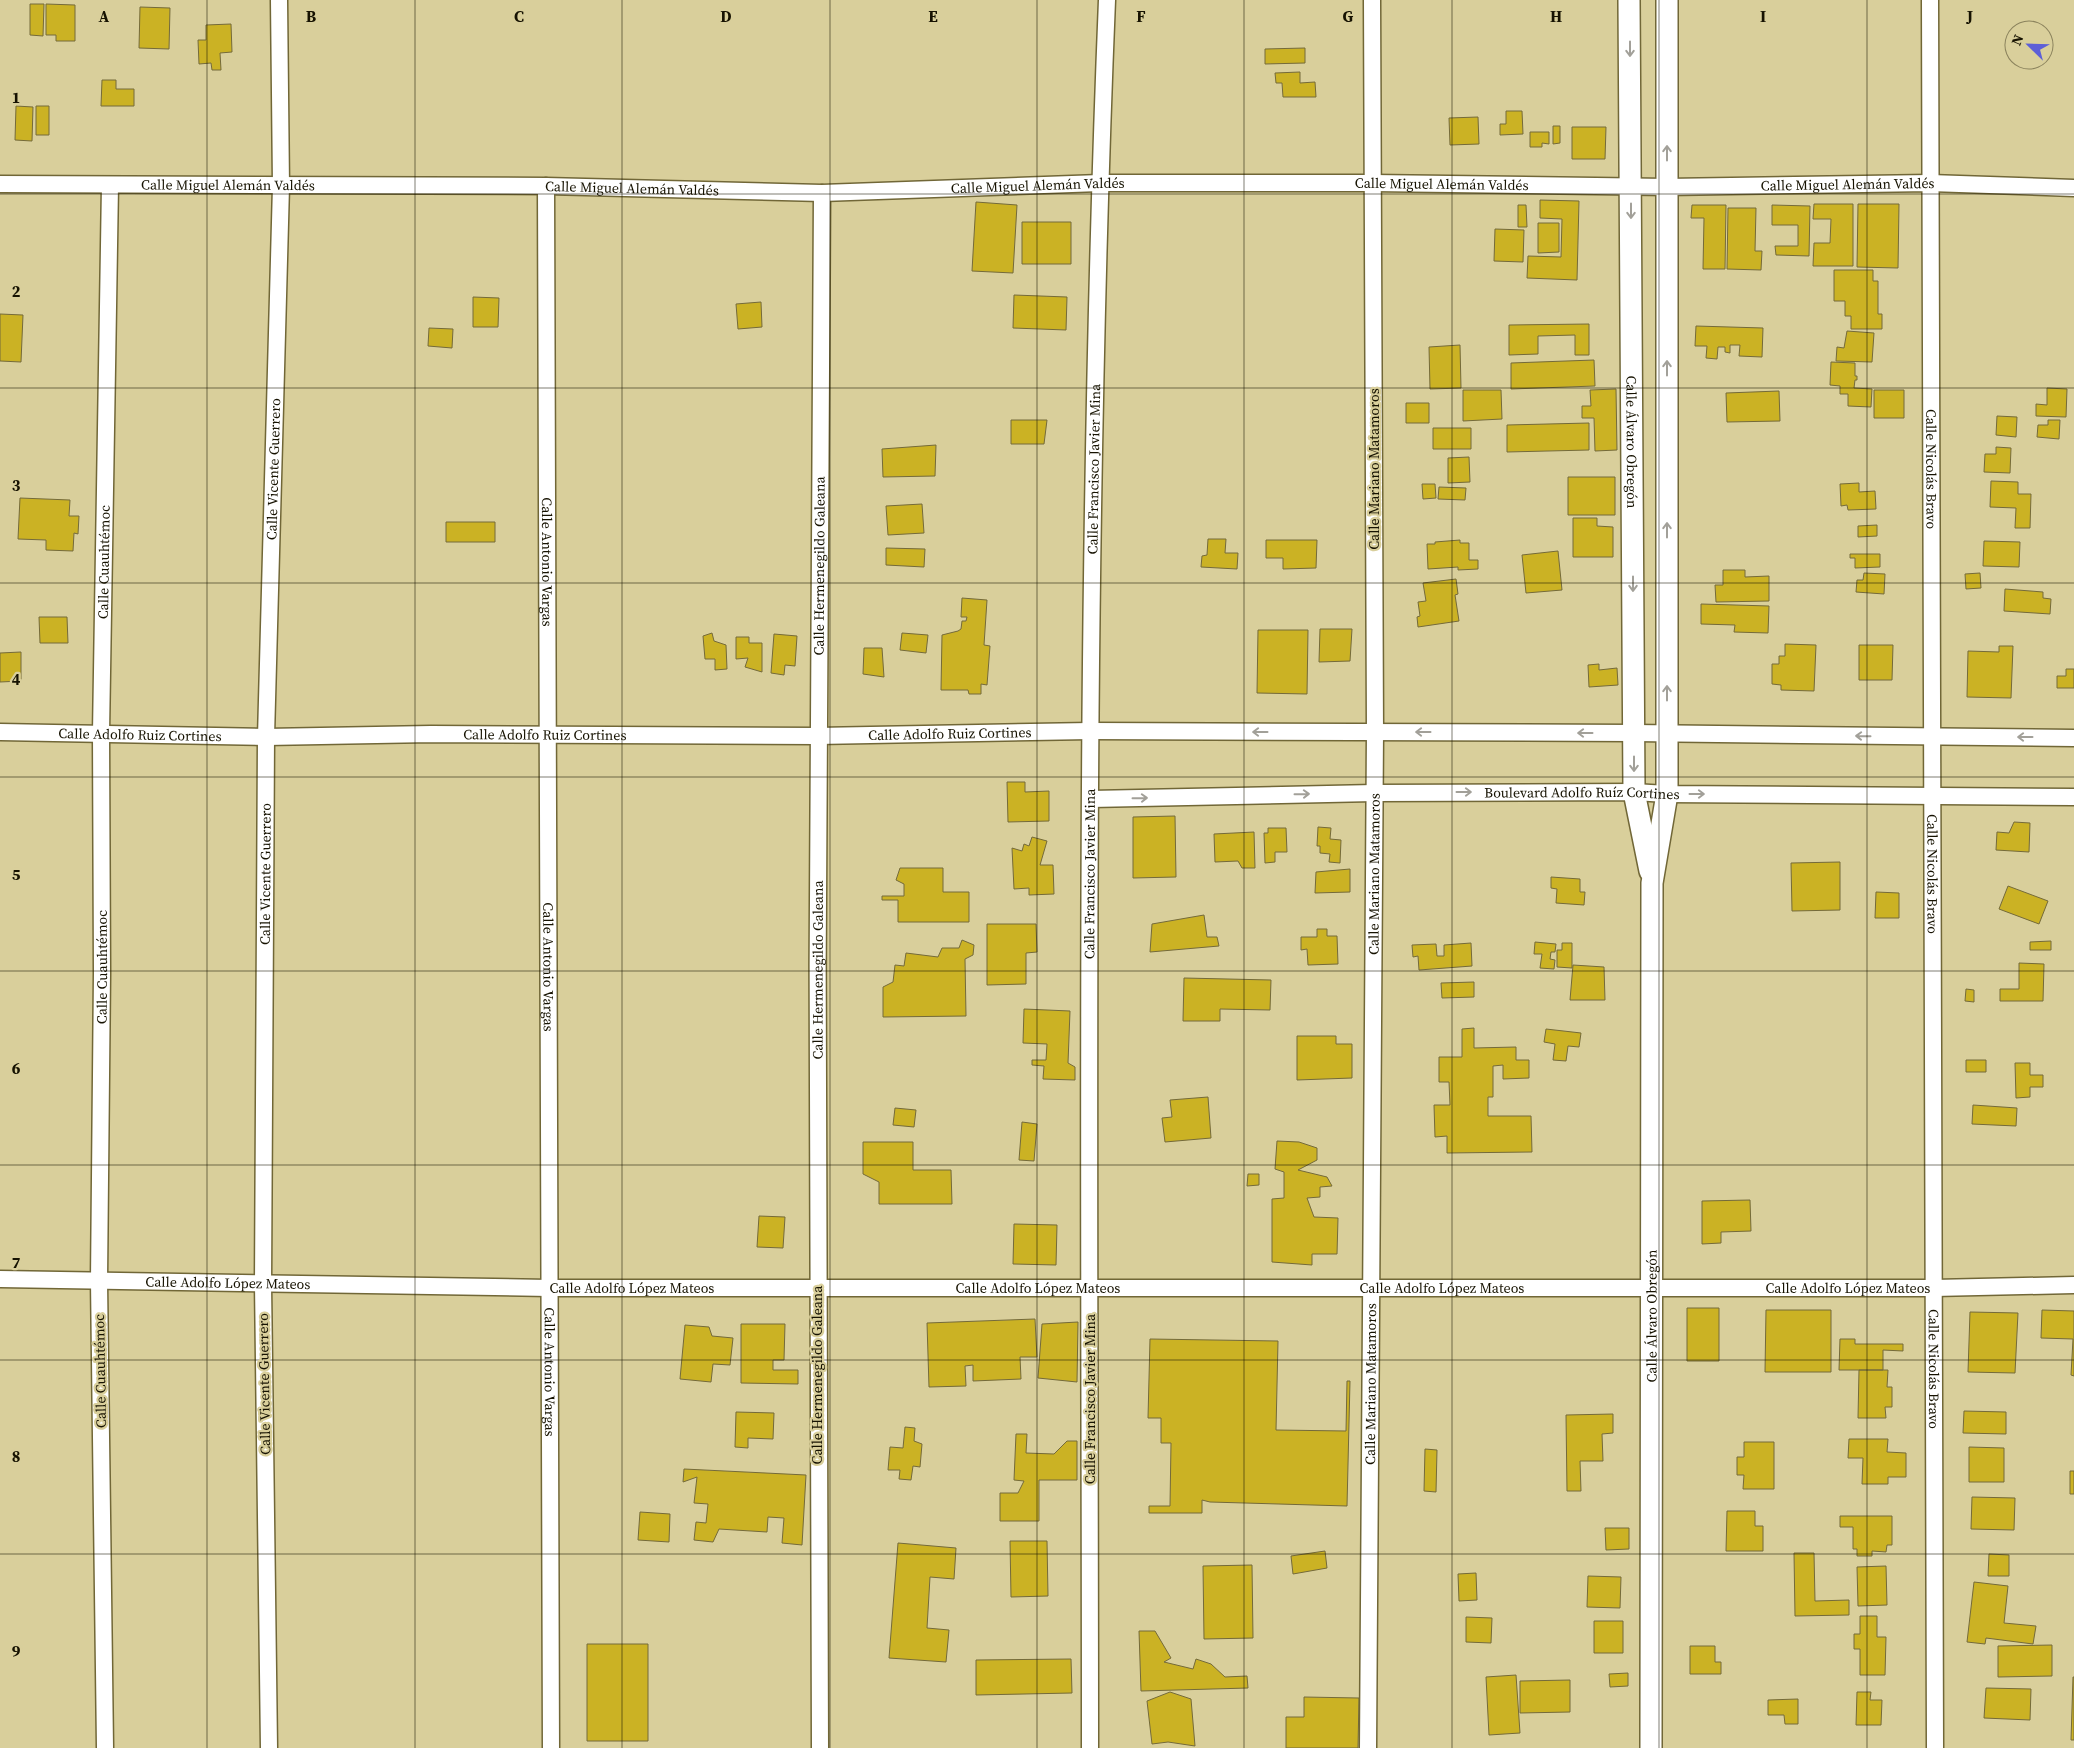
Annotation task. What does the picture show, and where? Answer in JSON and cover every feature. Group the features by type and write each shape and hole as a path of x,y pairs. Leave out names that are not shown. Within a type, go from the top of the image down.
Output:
{"street":[{"name":"Calle Vicente Guerrero","path":"269,1748 263,1284 266,737 281,186 279,0"},
{"name":"Calle Francisco Javier Mina","path":"1090,1748 1090,731 1100,183 1108,0"},
{"name":"Calle Mariano Matamoros","path":"1368,1748 1375,732 1372,0"},
{"name":"Calle Álvaro Obregón","path":"1629,0 1634,792 1652,883"},
{"name":"Calle Álvaro Obregón","path":"1651,1748 1652,883 1667,794 1667,0"},
{"name":"Calle Nicolás Bravo","path":"1930,0 1935,1748"},
{"name":"Calle Miguel Alemán Valdés","path":"0,184 546,186 822,193 1100,183 1373,183 1667,187 1930,183 2074,188"},
{"name":"Calle Cuauhtémoc","path":"105,1748 99,1280 102,973 101,733 110,185"},
{"name":"Calle Antonio Vargas","path":"546,186 551,1748"},
{"name":"Calle Hermenegildo Galeana","path":"820,1748 816,1288 817,736 822,193"},
{"name":"Calle Adolfo Ruiz Cortines","path":"0,732 266,737 817,736 1090,731 1634,733"},
{"path":"1634,733 2074,738"},
{"name":"Boulevard Adolfo Ruíz Cortines","path":"1091,800 1374,792 1634,792 1667,794 2074,797"},
{"name":"Calle Adolfo López Mateos","path":"0,1279 549,1288 1372,1286 1934,1288 2074,1285"}],"building":[{"path":"30,4 44,4 43,36 30,35"},
{"path":"46,4 75,5 75,41 56,41 56,35 46,35"},
{"path":"140,7 170,8 169,49 139,48"},
{"path":"231,24 232,52 220,53 221,70 212,70 211,63 199,64 198,40 206,40 206,25"},
{"path":"1305,48 1305,63 1265,64 1265,49"},
{"path":"1300,72 1300,83 1315,82 1316,97 1283,97 1282,83 1276,83 1275,73"},
{"path":"102,80 116,80 116,89 134,89 134,106 101,106"},
{"path":"16,106 33,107 32,141 15,140"},
{"path":"36,106 49,106 49,135 36,135"},
{"path":"1506,111 1522,111 1523,134 1500,135 1500,124 1506,124"},
{"path":"1478,117 1479,144 1450,145 1449,118"},
{"path":"1553,126 1560,126 1560,143 1553,144"},
{"path":"1572,127 1606,127 1605,159 1572,159"},
{"path":"1530,132 1549,132 1549,144 1542,143 1542,147 1530,147"},
{"path":"1540,200 1579,201 1577,280 1527,278 1528,256 1561,257 1562,219 1540,218"},
{"path":"976,202 1017,205 1013,273 972,271"},
{"path":"1814,204 1853,204 1853,266 1813,266 1814,243 1830,243 1831,219 1813,219"},
{"path":"1858,204 1899,204 1898,268 1857,267"},
{"path":"1518,205 1526,205 1527,227 1518,227"},
{"path":"1692,205 1726,205 1725,269 1703,269 1704,218 1691,218"},
{"path":"1772,205 1810,206 1809,256 1776,255 1775,246 1798,246 1798,225 1772,225"},
{"path":"1728,208 1756,208 1755,251 1762,251 1761,270 1727,269"},
{"path":"1022,222 1071,222 1071,264 1022,264"},
{"path":"1538,223 1559,223 1559,252 1538,253"},
{"path":"1495,229 1524,230 1523,262 1494,261"},
{"path":"1834,270 1873,270 1873,281 1878,281 1878,314 1882,314 1882,329 1851,329 1851,316 1845,316 1845,301 1834,301"},
{"path":"1014,295 1067,297 1066,330 1013,328"},
{"path":"473,297 499,298 498,327 473,327"},
{"path":"761,302 762,327 738,329 736,304"},
{"path":"0,314 23,315 21,362 0,361"},
{"path":"1589,324 1589,355 1575,355 1575,335 1538,336 1538,354 1509,355 1509,325"},
{"path":"1696,326 1763,328 1762,357 1739,356 1740,345 1730,345 1730,353 1725,352 1725,347 1718,347 1717,359 1706,358 1707,346 1695,346"},
{"path":"429,328 453,329 452,348 428,346"},
{"path":"1847,331 1874,333 1872,362 1836,361 1837,347 1844,348"},
{"path":"1460,345 1461,388 1430,389 1429,347"},
{"path":"1594,360 1595,386 1511,389 1511,363"},
{"path":"1831,362 1855,363 1855,376 1857,376 1857,380 1855,380 1854,388 1872,389 1871,407 1848,406 1848,394 1840,394 1840,386 1830,385"},
{"path":"2047,388 2067,389 2066,417 2036,416 2036,404 2047,405"},
{"path":"1616,389 1617,450 1595,451 1594,418 1582,418 1582,406 1591,406 1590,390"},
{"path":"1463,390 1501,390 1502,419 1463,421"},
{"path":"1874,390 1904,390 1904,418 1874,418"},
{"path":"1779,391 1780,421 1727,422 1726,393"},
{"path":"1406,403 1429,403 1429,423 1406,423"},
{"path":"1997,416 2017,417 2016,437 1996,435"},
{"path":"1011,420 1047,420 1044,444 1011,444"},
{"path":"2048,420 2060,420 2059,439 2037,437 2038,425 2048,425"},
{"path":"1589,423 1589,450 1507,452 1507,425"},
{"path":"1433,428 1471,428 1471,449 1433,449"},
{"path":"936,445 935,476 883,477 882,449"},
{"path":"1996,447 2011,448 2010,473 1984,472 1985,454 1996,454"},
{"path":"1469,457 1470,482 1448,483 1448,458"},
{"path":"1568,477 1615,477 1615,515 1568,515"},
{"path":"1991,481 2018,482 2018,494 2031,494 2030,528 2015,528 2016,508 1990,507"},
{"path":"1859,483 1859,492 1875,491 1876,509 1848,510 1847,505 1841,506 1840,484"},
{"path":"1422,484 1435,484 1436,498 1423,499"},
{"path":"1439,487 1466,488 1465,500 1438,499"},
{"path":"20,498 70,500 69,516 79,516 78,534 74,533 73,551 46,550 46,540 18,539"},
{"path":"922,504 924,533 888,535 886,506"},
{"path":"1573,518 1597,518 1597,526 1613,527 1613,557 1573,557"},
{"path":"446,522 495,522 495,542 446,542"},
{"path":"1877,525 1877,536 1858,537 1858,526"},
{"path":"1208,539 1226,539 1225,553 1238,553 1237,569 1201,567 1202,556 1207,555"},
{"path":"1266,540 1317,540 1316,568 1283,569 1283,558 1266,558"},
{"path":"1460,540 1460,543 1469,543 1469,560 1478,560 1478,569 1458,570 1458,567 1428,569 1427,544"},
{"path":"1984,541 2020,542 2019,567 1983,566"},
{"path":"886,548 925,549 924,567 886,565"},
{"path":"1558,551 1562,590 1526,593 1522,555"},
{"path":"1850,554 1880,554 1880,567 1855,568 1855,558 1850,558"},
{"path":"1723,570 1745,570 1745,577 1769,576 1769,601 1716,602 1715,585 1723,585"},
{"path":"1864,573 1885,574 1884,594 1856,592 1857,580 1863,580"},
{"path":"1980,573 1981,588 1966,589 1965,574"},
{"path":"1456,579 1458,594 1455,595 1459,621 1418,627 1417,617 1420,616 1418,602 1426,601 1423,583"},
{"path":"2005,589 2043,592 2043,598 2051,599 2050,614 2004,611"},
{"path":"962,598 987,600 984,645 990,646 987,685 981,684 981,694 969,694 968,690 941,690 942,635 958,631 961,629 962,621 966,621 967,617 961,617"},
{"path":"1701,604 1769,606 1768,633 1734,632 1735,625 1701,624"},
{"path":"39,617 67,617 68,643 40,643"},
{"path":"1320,629 1352,629 1350,661 1319,662"},
{"path":"1258,630 1308,630 1307,694 1257,693"},
{"path":"712,633 714,641 726,645 727,669 715,670 715,659 705,659 703,636"},
{"path":"902,633 928,635 926,653 900,650"},
{"path":"774,634 797,636 795,666 785,665 784,675 771,673"},
{"path":"736,637 749,637 749,643 762,643 762,672 745,667 748,658 736,659"},
{"path":"1785,644 1816,645 1814,691 1781,690 1781,685 1772,684 1772,664 1779,664 1779,656 1785,656"},
{"path":"1859,645 1893,645 1892,680 1859,680"},
{"path":"1999,646 2013,646 2011,698 1967,697 1968,651 1999,652"},
{"path":"864,648 882,648 884,677 863,674"},
{"path":"21,652 21,681 0,682 0,653"},
{"path":"1599,664 1599,670 1617,668 1618,685 1589,687 1588,665"},
{"path":"2066,669 2074,669 2074,688 2057,688 2057,676 2066,676"},
{"path":"1007,782 1025,782 1025,792 1049,791 1049,821 1008,822"},
{"path":"1175,816 1176,877 1133,878 1133,817"},
{"path":"2014,822 2030,823 2029,852 1996,850 1997,832 2009,833"},
{"path":"1318,827 1331,828 1330,839 1341,840 1340,863 1329,862 1330,854 1320,853 1320,846 1317,846"},
{"path":"1268,828 1286,828 1287,852 1275,852 1275,862 1265,863 1264,833 1268,833"},
{"path":"1254,832 1255,868 1242,868 1238,861 1215,862 1214,834"},
{"path":"1032,837 1047,841 1040,865 1053,865 1054,894 1029,895 1029,888 1014,889 1012,848 1022,851 1024,844 1029,846"},
{"path":"1840,862 1840,910 1792,911 1791,863"},
{"path":"900,868 943,868 943,892 969,892 969,922 898,922 898,900 882,900 882,896 904,896 904,884 896,880"},
{"path":"1350,869 1350,892 1315,893 1316,872"},
{"path":"1551,877 1580,879 1580,892 1585,892 1584,905 1556,903 1557,889 1551,888"},
{"path":"2008,886 2048,901 2039,924 1999,909"},
{"path":"1876,892 1899,893 1899,918 1875,918"},
{"path":"1204,915 1207,937 1217,937 1219,946 1150,952 1152,924"},
{"path":"987,924 1036,924 1037,952 1026,953 1026,984 987,985"},
{"path":"1317,929 1327,929 1327,936 1337,936 1338,964 1308,965 1307,949 1301,950 1301,937 1317,937"},
{"path":"962,940 974,945 973,955 965,959 966,1016 883,1017 883,987 893,982 895,965 904,966 906,953 938,957 942,948 959,948"},
{"path":"2051,941 2051,950 2030,950 2030,942"},
{"path":"1535,942 1556,944 1555,952 1551,952 1550,959 1555,960 1554,969 1540,968 1542,954 1534,954"},
{"path":"1471,943 1472,966 1419,970 1418,956 1413,957 1412,945 1436,944 1437,956 1444,956 1444,945"},
{"path":"1562,943 1572,943 1572,968 1557,967 1557,950 1562,950"},
{"path":"2019,963 2044,964 2043,1001 2000,1001 2000,989 2019,989"},
{"path":"1573,965 1604,967 1605,1000 1570,1000"},
{"path":"1184,978 1271,980 1270,1010 1220,1009 1220,1021 1183,1021"},
{"path":"1474,982 1474,997 1442,998 1441,983"},
{"path":"1966,989 1974,990 1974,1002 1965,1001"},
{"path":"1024,1009 1070,1011 1068,1063 1075,1067 1075,1080 1043,1079 1044,1066 1032,1065 1032,1060 1046,1060 1047,1044 1023,1043"},
{"path":"1474,1028 1474,1048 1516,1047 1516,1060 1529,1060 1529,1078 1503,1079 1503,1065 1493,1066 1493,1097 1488,1097 1488,1116 1531,1116 1532,1152 1447,1153 1447,1136 1435,1137 1434,1105 1450,1105 1449,1082 1439,1082 1439,1057 1462,1057 1462,1029"},
{"path":"1546,1029 1581,1033 1579,1047 1568,1046 1566,1061 1553,1060 1555,1044 1544,1042"},
{"path":"1297,1036 1336,1036 1336,1044 1352,1044 1352,1078 1297,1080"},
{"path":"1966,1060 1986,1060 1986,1072 1966,1072"},
{"path":"2015,1063 2030,1063 2030,1075 2043,1075 2043,1087 2030,1087 2030,1097 2016,1098"},
{"path":"1208,1097 1211,1138 1165,1142 1162,1118 1172,1117 1170,1100"},
{"path":"1973,1105 2017,1108 2016,1126 1972,1124"},
{"path":"895,1108 916,1110 914,1127 893,1125"},
{"path":"1022,1122 1037,1124 1034,1161 1019,1160"},
{"path":"1277,1141 1299,1142 1317,1148 1317,1160 1298,1170 1327,1177 1332,1186 1320,1187 1320,1197 1307,1198 1314,1217 1338,1218 1337,1254 1312,1254 1312,1265 1272,1262 1272,1199 1284,1198 1284,1172 1275,1169"},
{"path":"863,1142 913,1142 913,1170 951,1170 952,1204 879,1204 879,1182 863,1174"},
{"path":"1248,1174 1259,1174 1259,1185 1247,1186"},
{"path":"1750,1200 1751,1231 1721,1232 1721,1243 1702,1244 1702,1201"},
{"path":"759,1216 785,1217 783,1248 757,1247"},
{"path":"1014,1224 1057,1225 1056,1265 1013,1264"},
{"path":"1687,1308 1719,1308 1719,1361 1687,1361"},
{"path":"1766,1310 1831,1310 1831,1372 1765,1372"},
{"path":"2042,1310 2074,1311 2074,1376 2071,1375 2073,1339 2041,1338"},
{"path":"1970,1312 2018,1313 2015,1373 1968,1372"},
{"path":"1035,1319 1037,1357 1020,1357 1021,1379 973,1381 973,1365 965,1366 966,1386 929,1387 927,1323"},
{"path":"1078,1322 1077,1382 1038,1378 1042,1324"},
{"path":"741,1324 785,1324 784,1360 773,1360 773,1370 798,1370 798,1384 741,1383"},
{"path":"685,1325 709,1327 712,1336 733,1338 730,1365 713,1364 711,1382 680,1379"},
{"path":"1150,1339 1278,1341 1276,1430 1346,1431 1347,1381 1350,1381 1347,1506 1210,1502 1202,1500 1202,1513 1149,1513 1149,1506 1170,1506 1171,1443 1161,1443 1161,1418 1148,1418"},
{"path":"1840,1339 1855,1339 1855,1344 1903,1344 1903,1351 1883,1350 1883,1370 1839,1370"},
{"path":"1859,1370 1888,1370 1887,1387 1892,1387 1892,1407 1885,1407 1886,1418 1858,1418"},
{"path":"1964,1411 2006,1412 2006,1434 1963,1433"},
{"path":"736,1412 774,1413 773,1439 748,1438 748,1448 735,1447"},
{"path":"1613,1414 1613,1433 1602,1434 1603,1461 1580,1461 1581,1491 1567,1491 1566,1415"},
{"path":"905,1427 915,1428 914,1441 922,1444 920,1467 913,1466 911,1480 899,1479 900,1470 888,1470 890,1447 903,1448"},
{"path":"1016,1434 1027,1434 1026,1453 1054,1454 1067,1441 1077,1441 1077,1480 1039,1480 1039,1521 1000,1521 1000,1493 1018,1493 1024,1481 1014,1480"},
{"path":"1849,1439 1888,1439 1887,1452 1906,1453 1906,1477 1888,1477 1888,1484 1862,1484 1863,1458 1848,1458"},
{"path":"1744,1442 1774,1442 1774,1489 1743,1489 1744,1475 1737,1475 1737,1457 1744,1457"},
{"path":"1969,1447 2004,1448 2004,1482 1969,1482"},
{"path":"1425,1449 1437,1450 1436,1492 1424,1491"},
{"path":"684,1469 806,1475 802,1545 782,1543 784,1518 768,1517 767,1532 719,1529 713,1542 694,1540 696,1522 706,1523 708,1504 694,1503 697,1477 683,1482"},
{"path":"2070,1471 2074,1471 2074,1494 2070,1494"},
{"path":"1972,1497 2015,1498 2014,1530 1971,1529"},
{"path":"1727,1511 1755,1511 1755,1526 1763,1526 1763,1551 1726,1551"},
{"path":"640,1512 670,1514 669,1542 638,1540"},
{"path":"1840,1516 1892,1516 1892,1545 1887,1545 1886,1552 1872,1551 1872,1556 1857,1556 1857,1549 1853,1549 1853,1527 1840,1527"},
{"path":"1605,1528 1629,1528 1629,1549 1606,1550"},
{"path":"1010,1541 1047,1541 1048,1596 1011,1597"},
{"path":"898,1543 956,1548 954,1579 930,1577 927,1628 949,1630 946,1662 889,1658"},
{"path":"1325,1551 1327,1568 1293,1574 1291,1556"},
{"path":"1794,1553 1814,1553 1815,1601 1849,1600 1849,1615 1795,1616"},
{"path":"1989,1554 2009,1555 2009,1576 1988,1576"},
{"path":"1252,1565 1253,1638 1204,1639 1203,1566"},
{"path":"1886,1566 1887,1605 1858,1606 1857,1567"},
{"path":"1476,1573 1477,1600 1459,1601 1458,1574"},
{"path":"1588,1576 1621,1577 1620,1608 1587,1607"},
{"path":"1974,1582 2008,1586 2004,1623 2036,1626 2033,1644 1986,1638 1985,1644 1967,1642"},
{"path":"1860,1616 1877,1616 1877,1637 1886,1637 1885,1675 1860,1675 1860,1649 1854,1649 1854,1634 1860,1634"},
{"path":"1466,1617 1492,1618 1491,1643 1466,1642"},
{"path":"1594,1621 1623,1621 1623,1653 1594,1653"},
{"path":"1139,1631 1155,1631 1171,1658 1164,1662 1193,1669 1196,1659 1211,1664 1225,1677 1247,1676 1248,1688 1141,1691"},
{"path":"587,1644 648,1644 648,1741 587,1741"},
{"path":"2052,1645 2052,1676 1998,1677 1998,1646"},
{"path":"1690,1646 1715,1646 1715,1662 1721,1662 1721,1674 1690,1674"},
{"path":"1071,1659 1072,1693 976,1695 976,1660"},
{"path":"1628,1673 1628,1686 1610,1687 1609,1674"},
{"path":"1516,1675 1520,1733 1489,1735 1486,1677"},
{"path":"2073,1677 2074,1740 2071,1740"},
{"path":"1570,1680 1570,1712 1520,1713 1520,1681"},
{"path":"1986,1688 2031,1689 2030,1720 1984,1718"},
{"path":"1170,1692 1191,1699 1195,1746 1168,1742 1152,1744 1147,1701"},
{"path":"1857,1692 1871,1692 1870,1700 1882,1700 1881,1725 1856,1725"},
{"path":"1304,1697 1359,1698 1358,1748 1286,1748 1286,1717 1304,1717"},
{"path":"1798,1699 1798,1724 1785,1724 1784,1715 1768,1715 1768,1700"}]}
